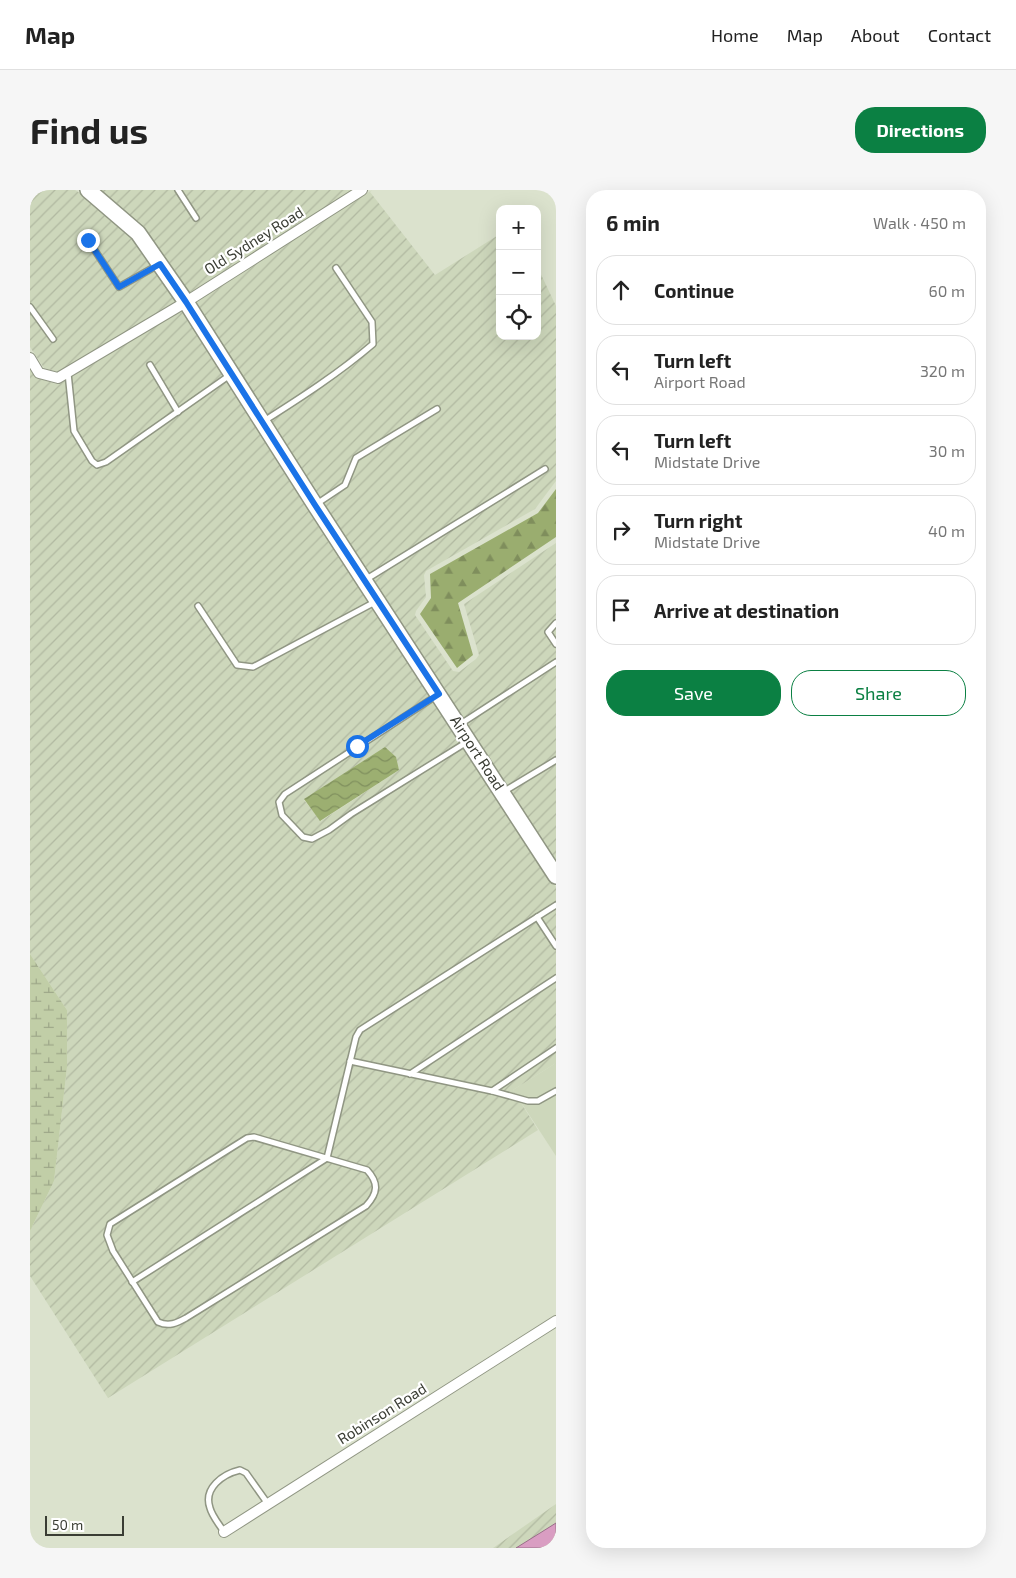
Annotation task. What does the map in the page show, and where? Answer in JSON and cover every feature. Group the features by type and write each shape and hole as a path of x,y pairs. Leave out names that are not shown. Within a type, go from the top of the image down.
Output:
{"street":[{"name":"Airport Road","path":"88,190 138,234 186,302 315,505 556,876"},
{"name":"Old Sydney Road","path":"68,373 186,302 362,190"},
{"path":"30,358 39,373 58,378 68,373"},
{"name":"Robinson Road","path":"224,1532 556,1321"}],"lane":[{"path":"178,190 196,218"},
{"path":"88,240 119,287 160,264"},
{"path":"263,421 317,387 373,344 372,322 336,268"},
{"path":"30,307 54,339"},
{"path":"150,365 178,412"},
{"path":"68,373 74,431 92,461 97,465 106,462 232,373"},
{"path":"315,505 346,485 356,458 436,409"},
{"path":"365,580 545,469"},
{"path":"198,606 237,665 253,667 378,600"},
{"path":"556,623 548,632 556,644"},
{"path":"459,725 556,662"},
{"path":"439,694 284,794 279,802 282,815 303,837 312,838 329,830 351,814 469,741"},
{"path":"502,793 556,760"},
{"path":"132,1282 327,1158 356,1037 360,1030 556,904"},
{"path":"537,916 556,946"},
{"path":"410,1074 556,978"},
{"path":"492,1092 556,1048"},
{"path":"350,1061 528,1101 538,1101 556,1091"},
{"path":"254,1137 327,1158 367,1170 374,1178 376,1187 373,1198 366,1206 176,1324 164,1325 158,1322 109,1242 107,1235 110,1224 247,1138 254,1137"},
{"path":"224,1532 210,1510 208,1502 214,1484 221,1478 240,1470 246,1473 268,1504"}],"shaded area":[{"path":"30,190 75,190 83,195 133,238 178,300 58,372 44,368 30,347"},
{"path":"97,190 352,190 188,294"},
{"path":"372,190 370,192 435,275 496,237 496,340 541,340 541,274 556,306 556,481 535,509 426,571 424,575 426,597 415,615 453,671 459,672 479,655 464,604 556,543 556,865 320,501 194,303"},
{"path":"184,309 556,887 556,1063 513,1090 538,1130 108,1398 30,1276 30,1231 54,1181 67,1067 67,1010 30,954 30,370 37,378 56,384 61,383","holes":["395,757 399,770 321,821 304,800"]},
{"path":"556,1063 556,1156 513,1090"},
{"path":"556,1504 556,1548 493,1548"}],"green space":[{"path":"556,489 556,537 458,603 473,655 457,668 420,614 431,598 430,574 538,513"},
{"path":"30,954 67,1010 67,1067 54,1181 30,1231"}],"water":[{"path":"385,747 396,757 399,770 320,821 304,799"}],"building":[{"path":"556,1523 556,1548 516,1548"}],"route":[{"path":"88,240 119,287 160,264 439,694 357,746"}]}
